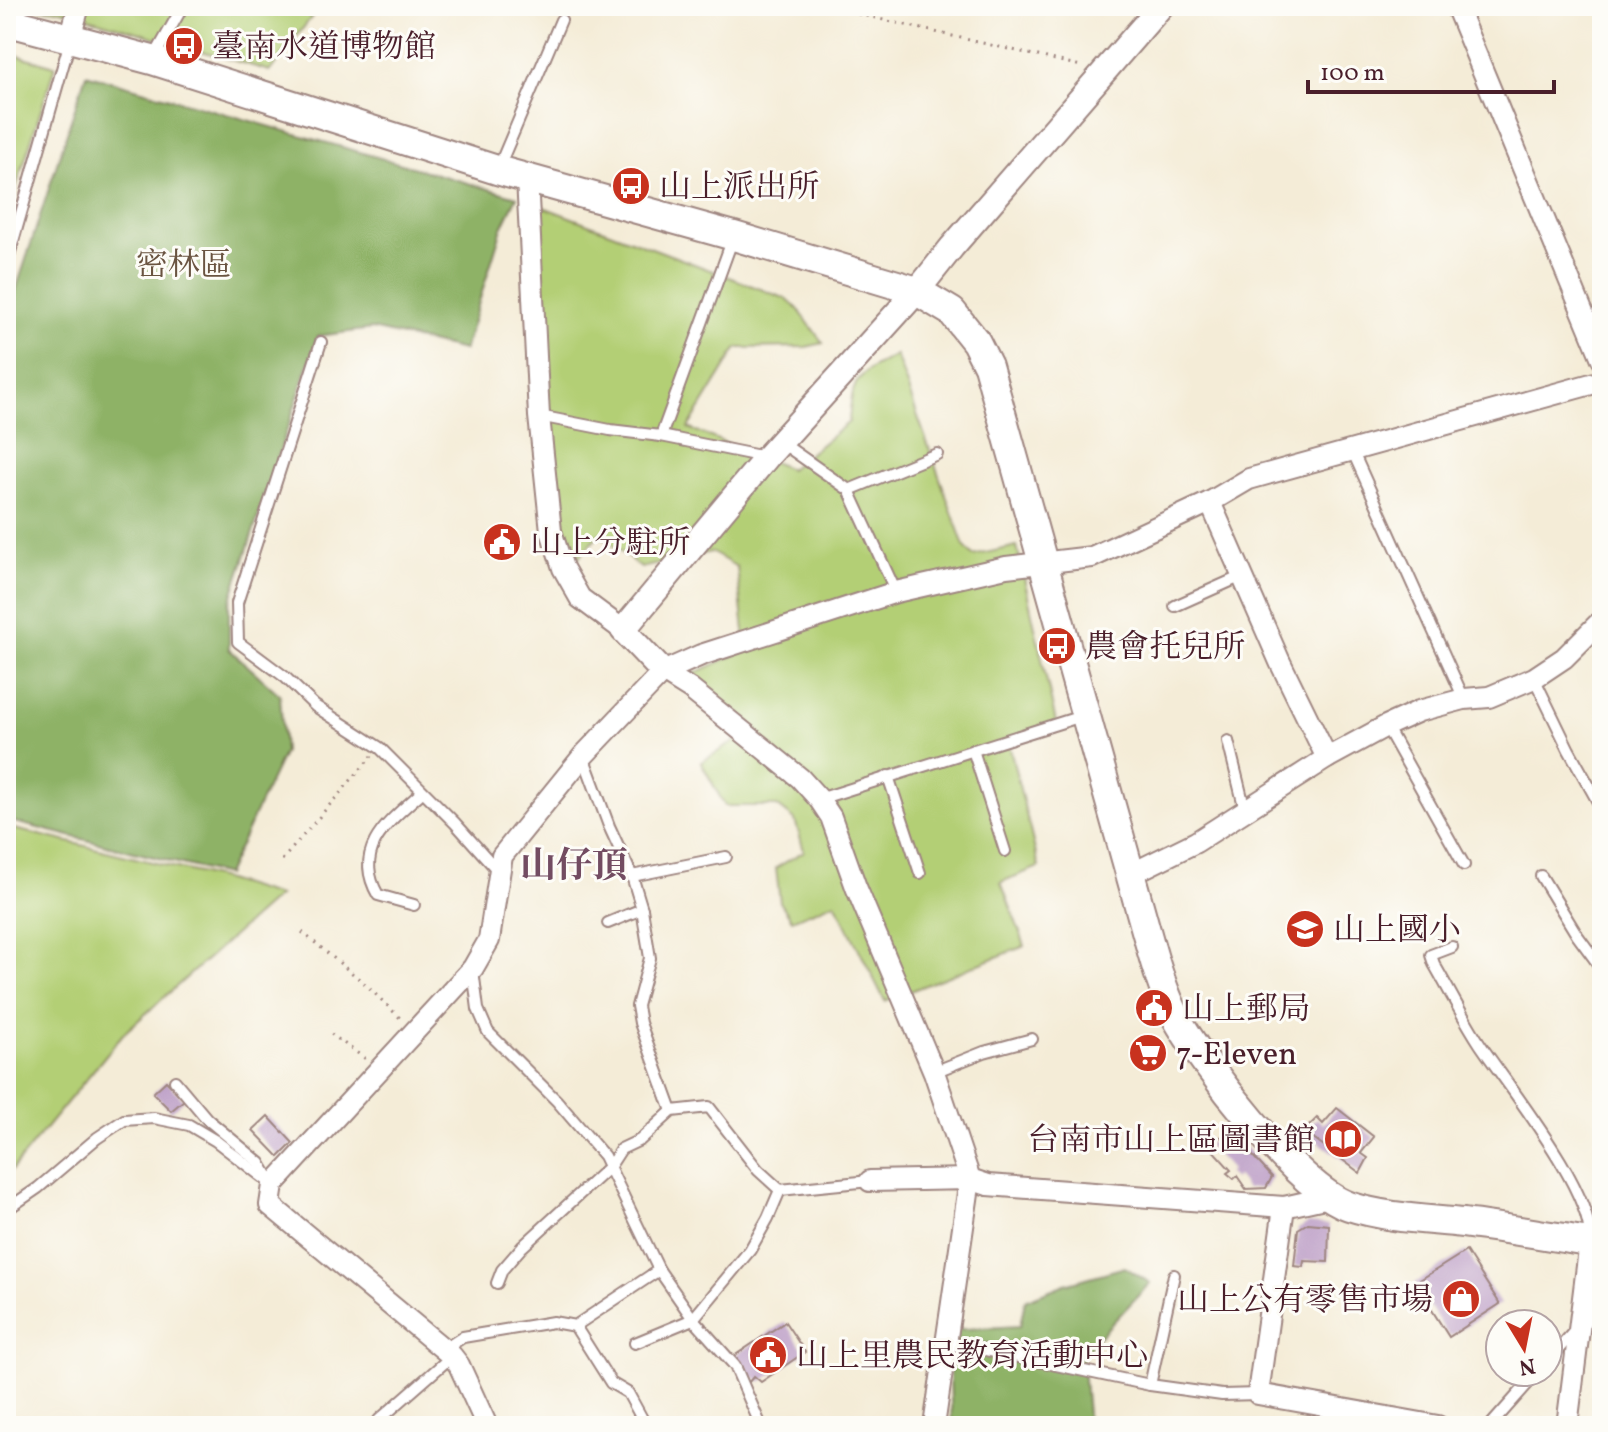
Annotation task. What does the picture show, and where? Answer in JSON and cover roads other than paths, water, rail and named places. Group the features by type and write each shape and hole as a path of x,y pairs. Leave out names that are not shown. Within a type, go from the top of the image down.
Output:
{"main road":[{"path":"10,17 497,170 917,291 952,312 976,342 988,366 1163,988 1195,1050 1283,1155 1329,1197 1348,1206 1399,1216 1596,1243"}],"street":[{"path":"70,38 79,6"},
{"path":"623,630 774,450 917,291 1161,6"},
{"path":"1456,6 1602,359"},
{"path":"527,178 545,498 551,531 563,568 580,598 623,630 663,672 690,689 800,778 831,817 856,887 934,1072 970,1179 934,1426"},
{"path":"487,1426 459,1365 270,1205 273,1185 473,968 489,940 502,856 583,756 663,672 701,655 896,592 1006,567 1092,557 1210,502 1249,479 1602,381"},
{"path":"1210,502 1327,758"},
{"path":"1129,875 1196,842 1327,758 1386,726 1419,711 1464,699 1489,697 1534,678 1564,658 1602,620"},
{"path":"870,1181 970,1179 988,1185 1284,1207 1329,1197"},
{"path":"1284,1207 1258,1394 1438,1426"},
{"path":"1567,1426 1579,1326 1596,1243"}],"lane":[{"path":"152,60 183,6"},
{"path":"497,170 561,20"},
{"path":"6,266 70,38"},
{"path":"661,436 734,236"},
{"path":"321,342 237,603 238,642 285,677 315,706 380,748 499,872"},
{"path":"539,416 610,430 774,450 849,490 896,592"},
{"path":"1352,450 1464,699"},
{"path":"849,490 937,454"},
{"path":"1175,606 1242,576"},
{"path":"1534,678 1602,809"},
{"path":"819,799 1087,715"},
{"path":"1386,726 1464,865"},
{"path":"1228,741 1246,812"},
{"path":"973,750 1005,851"},
{"path":"583,756 632,876 642,909 650,958 637,1006 640,1023 672,1111"},
{"path":"888,776 920,873"},
{"path":"414,905 378,895 368,856 373,842 386,825 422,792"},
{"path":"632,876 726,857"},
{"path":"1541,876 1602,969"},
{"path":"608,923 642,909"},
{"path":"1452,947 1431,955 1434,964 1478,1041 1555,1152 1591,1224 1596,1243"},
{"path":"473,968 478,1009 488,1032 557,1101 610,1166 659,1270 693,1319 735,1366 752,1399 761,1426"},
{"path":"934,1072 984,1052 1032,1039"},
{"path":"175,1081 207,1119 260,1163 273,1185"},
{"path":"497,1283 502,1270 522,1247 610,1166 621,1149 640,1140 672,1111 709,1107 758,1170 780,1190 870,1181"},
{"path":"6,1210 124,1120 154,1118 189,1125 216,1141 273,1185"},
{"path":"635,1343 693,1319 750,1250 780,1190"},
{"path":"379,1420 463,1337 553,1322 575,1326 659,1270"},
{"path":"1150,1385 1174,1275"},
{"path":"1564,1343 1602,1306"},
{"path":"575,1326 611,1383 628,1393 646,1426"},
{"path":"948,1342 1150,1385 1222,1395 1258,1394"},
{"path":"1490,1426 1524,1388"}],"place":[{"name":"臺南水道博物館","path":"184,46"},
{"name":"山上派出所","path":"631,186"},
{"name":"山上分駐所","path":"502,542"},
{"name":"農會托兒所","path":"1057,646"},
{"name":"山上國小","path":"1305,929"},
{"name":"山上郵局","path":"1154,1008"},
{"name":"7-Eleven","path":"1148,1053"},
{"name":"台南市山上區圖書館","path":"1343,1139"},
{"name":"山上公有零售市場","path":"1461,1299"},
{"name":"山上里農民教育活動中心","path":"768,1355"}],"district":[{"name":"山仔頂","path":"574,864"}],"park label":[{"name":"密林區","path":"184,264"}]}
